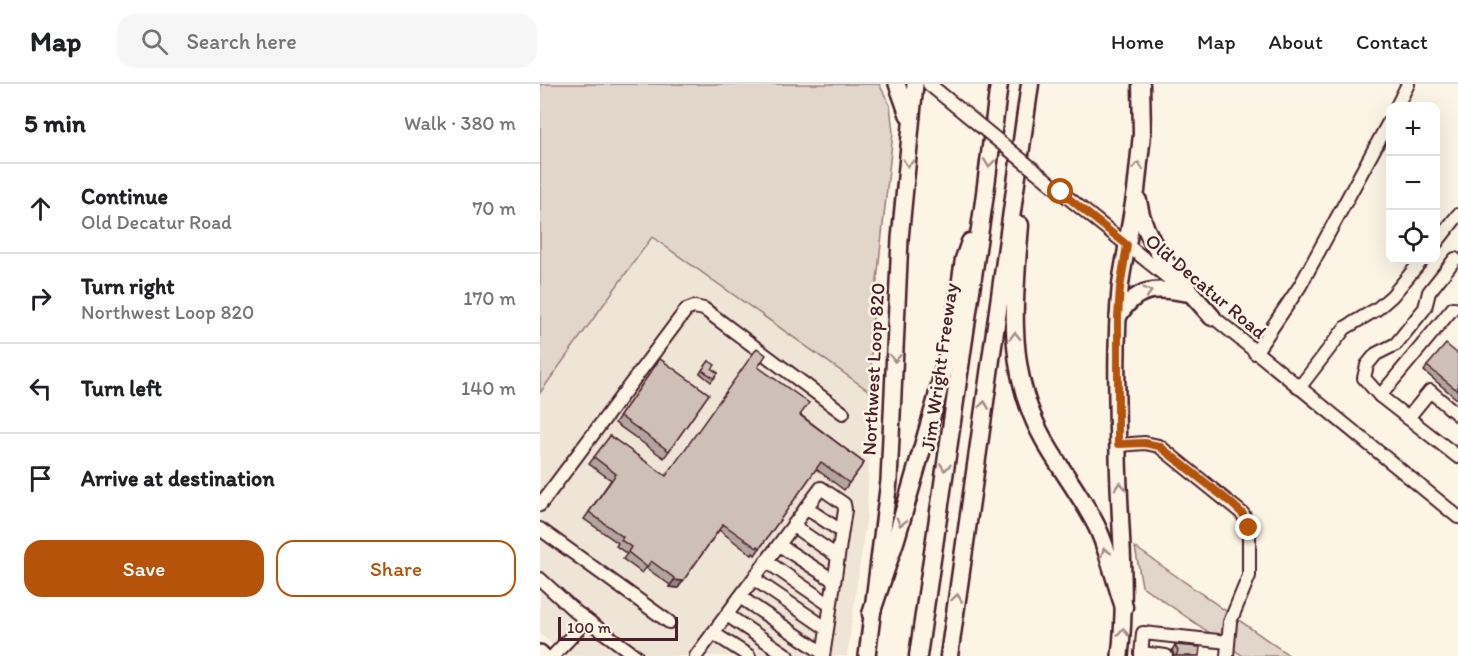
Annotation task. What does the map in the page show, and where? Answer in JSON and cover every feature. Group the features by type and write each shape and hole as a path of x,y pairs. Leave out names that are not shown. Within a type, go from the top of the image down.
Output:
{"highway":[{"name":"Jim Wright Freeway","path":"918,656 999,84"},
{"path":"949,656 1030,84"},
{"path":"1127,245 1142,134 1141,84"},
{"path":"1136,191 1142,220 1155,248 1212,317"},
{"path":"1015,193 1022,213 1015,295 1015,349 1021,376 1031,413 1050,454 1097,527 1124,607"},
{"path":"871,615 933,412 954,327 964,259 984,201"}],"main road":[{"path":"897,84 910,121"},
{"name":"Northwest Loop 820","path":"867,656 889,481 900,239 915,84"},
{"path":"1120,656 1124,607 1124,554 1118,444 1118,317 1127,245"},
{"path":"1118,317 1133,298 1147,291 1162,289 1187,293"}],"street":[{"name":"Old Decatur Road","path":"929,84 1458,517"},
{"path":"1399,102 1408,84"},
{"path":"1255,353 1300,286 1386,127"},
{"path":"1440,238 1458,215"},
{"path":"1457,258 1429,292 1425,308 1396,344 1376,354 1367,365 1364,378 1380,396 1458,457"},
{"path":"1299,388 1345,328 1377,309 1392,296 1419,264"},
{"path":"1380,396 1453,308"},
{"path":"540,505 686,310 704,309 843,413"},
{"path":"1408,418 1430,391 1458,415"},
{"path":"1118,444 1145,443 1159,446 1243,514 1249,528 1249,576 1230,622 1227,656"},
{"path":"701,654 713,633 821,488 844,504 823,655 740,597"},
{"path":"806,508 841,531"},
{"path":"793,526 837,556"},
{"path":"540,529 669,622"},
{"path":"779,545 833,580"},
{"path":"766,561 830,605"},
{"path":"540,579 587,620 636,656"},
{"path":"754,579 826,628"},
{"path":"727,615 788,656"},
{"path":"553,656 587,620"},
{"path":"713,633 749,656"},
{"path":"1166,656 1141,655 1143,633 1228,642"}],"shaded area":[{"path":"540,84 879,84 890,105 893,133 871,336 872,393 652,237 540,393"},
{"path":"652,236 872,393 867,514 847,656 567,656 540,634 540,393"},
{"path":"1135,547 1290,656 1243,656 1142,586"}],"building":[{"path":"1446,344 1458,354 1458,391 1427,366"},
{"path":"757,348 766,355 758,367 809,403 800,415 864,463 849,483 821,462 760,548 723,524 683,581 674,580 651,561 647,567 628,552 631,547 621,540 623,537 589,512 616,474 594,457 610,436 666,476"},
{"path":"660,359 709,394 669,451 620,416"},
{"path":"709,361 715,365 712,369 718,373 714,378 702,370"},
{"path":"1175,645 1200,647 1199,656 1176,656 1178,651"}],"route":[{"path":"1061,192 1127,245 1118,317 1118,444 1145,443 1159,446 1230,502 1243,514 1249,528"}]}
